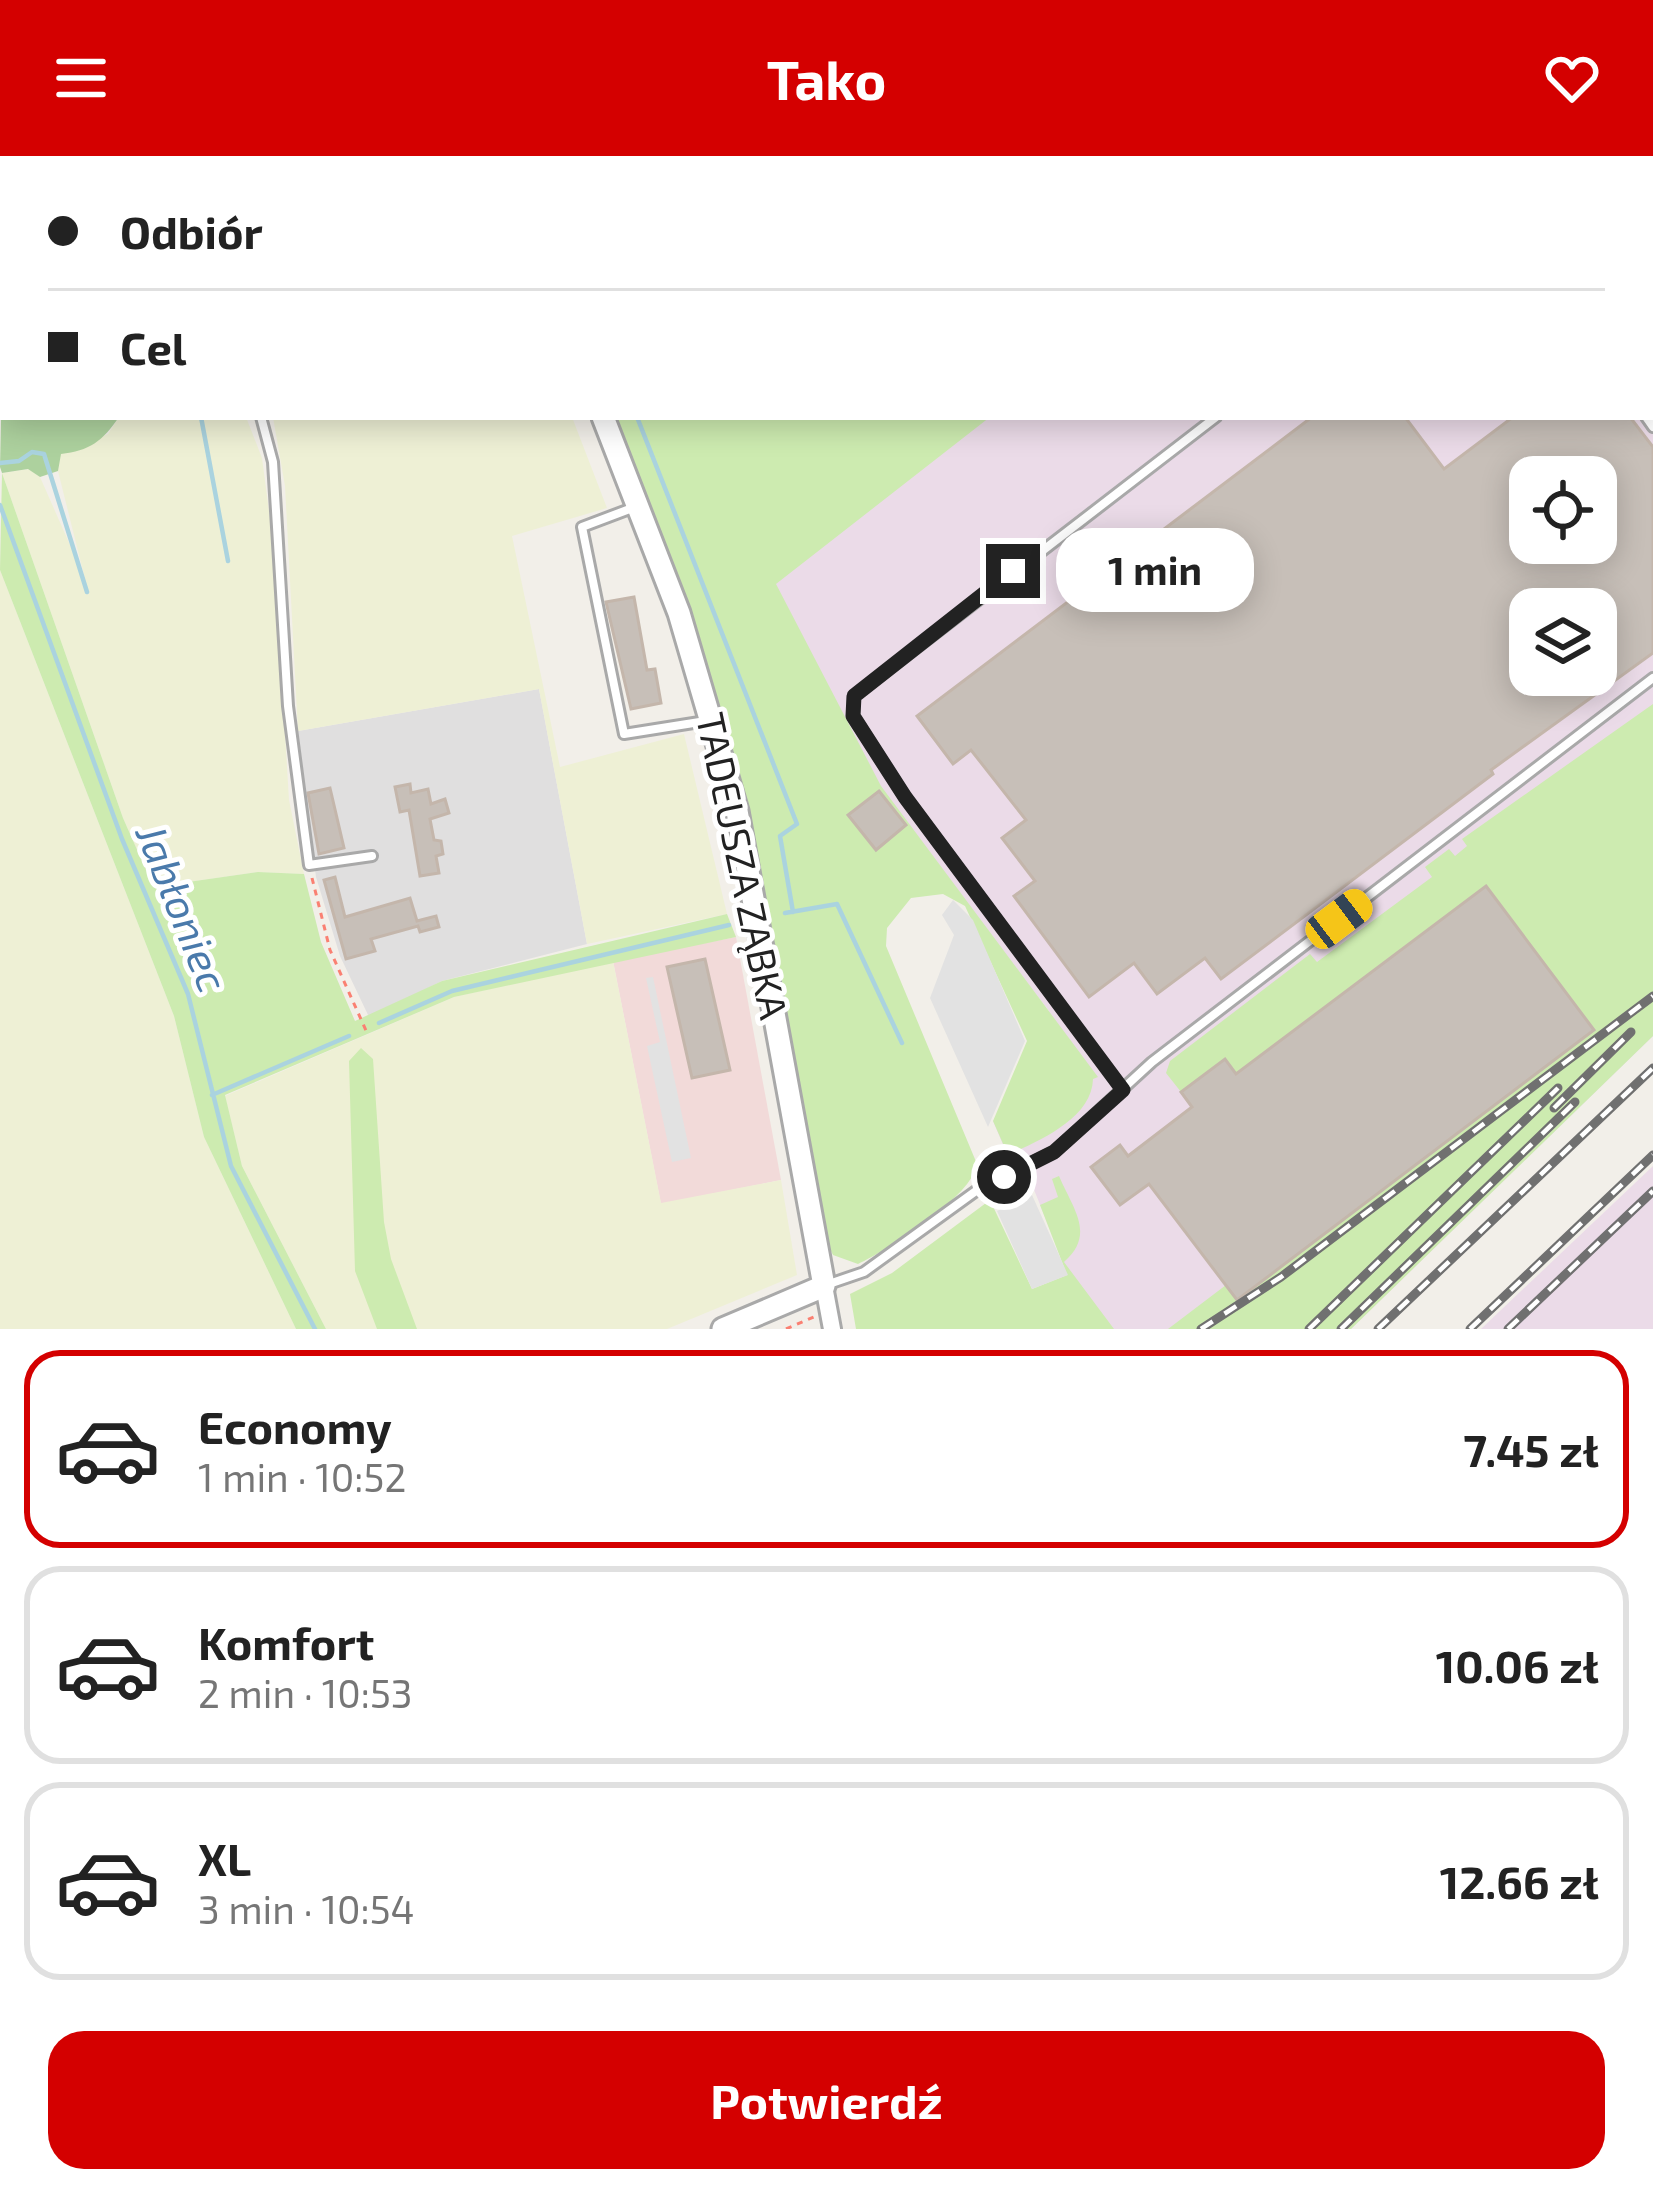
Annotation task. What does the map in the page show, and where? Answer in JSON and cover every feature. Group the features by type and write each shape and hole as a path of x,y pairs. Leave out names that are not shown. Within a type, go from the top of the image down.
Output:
{"street":[{"name":"TADEUSZA ZĄBKA","path":"604,420 679,613 737,811 830,1320"},
{"path":"723,1329 824,1286"}],"lane":[{"path":"262,420 272,462 288,706 309,865 372,856"},
{"path":"1123,1090 905,797 853,716 854,696 1212,420"},
{"path":"637,507 582,527 624,734 713,720"},
{"path":"824,1286 863,1272 980,1188 1054,1152 1152,1062 1653,678"}],"path":[{"path":"309,865 330,950 368,1035"},
{"path":"786,1329 830,1320"}],"shaded area":[{"path":"696,420 1653,420 1653,1036 1351,1329 1049,1329 1068,1274 1020,1155 1009,1159 993,1121 1006,1110 1049,1011 936,865 866,893"},
{"path":"539,689 587,944 442,981 369,1017 340,956 316,877 298,731"},
{"path":"953,900 973,920 1025,1041 988,1127 930,998 954,935 942,915"},
{"path":"736,937 781,1180 661,1204 613,961"},
{"path":"653,977 691,1158 672,1162 647,1046 660,1042 646,978"},
{"path":"1653,1166 1653,1329 1481,1329"},
{"path":"1032,1195 1068,1275 1032,1289 997,1211"}],"green space":[{"path":"1,420 116,420 87,447 61,454 58,471 40,477 28,469 2,473"},
{"path":"117,420 247,420 262,458 274,549 289,800 304,874 258,872 174,884 146,870 123,818 2,473 29,469 40,477 85,579 58,471 60,454 108,434"},
{"path":"274,420 573,420 607,508 512,536 560,767 684,734 727,914 587,944 539,689 298,731 285,486"},
{"path":"615,420 986,420 776,584 881,786 1098,1077 1074,1117 1008,1155 993,1121 1027,1041 965,906 943,894 911,898 887,928 886,946 977,1164 972,1177 946,1206 858,1264 833,1255 826,1241 748,814 693,626"},
{"path":"2,473 123,818 146,870 174,884 258,872 304,874 321,942 355,1021 442,981 727,914 736,937 454,997 225,1095 242,1166 326,1329 296,1329 204,1137 174,1016 0,570"},
{"path":"0,570 174,1016 204,1137 296,1329 0,1329"},
{"path":"1653,704 1653,1036 1351,1329 1168,1329 1226,1285 1237,1300 1433,1152 1323,1009 1236,1074 1224,1059 1181,1092 1166,1073 1170,1061 1310,954 1317,962 1432,877 1425,867 1449,849 1455,856 1467,846 1462,839"},
{"path":"613,961 661,1203 781,1180 797,1275 667,1329 326,1329 242,1166 225,1096 454,997"},
{"path":"361,1048 373,1059 384,1222 391,1259 417,1329 377,1329 355,1271 349,1061"},
{"path":"1059,1176 1080,1231 1074,1252 1064,1262 1114,1329 856,1329 850,1294 892,1273 990,1200 1032,1289 1067,1275 1040,1205 1058,1197 1052,1179"}],"building":[{"path":"1308,420 1407,420 1444,469 1509,420 1632,420 1653,447 1653,653 1617,679 1617,588 1509,588 1509,696 1593,696 1221,979 1205,958 1157,994 1134,963 1089,997 1014,896 1035,881 1002,838 1026,820 971,750 953,764 917,716"},
{"path":"634,597 647,670 655,669 661,703 631,709 606,602"},
{"path":"410,784 411,793 428,789 431,804 445,799 449,813 430,819 434,840 441,841 443,854 436,856 439,873 420,876 409,810 400,812 395,787"},
{"path":"330,788 344,848 319,854 308,793"},
{"path":"879,791 906,825 876,850 848,815"},
{"path":"335,877 345,917 410,898 417,921 436,916 439,927 420,932 418,926 371,939 375,951 346,959 324,880"},
{"path":"1486,886 1594,1030 1237,1300 1149,1184 1120,1205 1091,1167 1120,1145 1128,1156 1192,1107 1181,1092 1225,1059 1236,1074"},
{"path":"705,959 730,1070 692,1078 667,967"}],"waterway":[{"path":"202,420 228,561"},
{"path":"638,420 797,824 780,836 793,912"},
{"path":"0,463 19,461 32,452 44,454 87,592"},
{"name":"Jabłoniec","path":"0,505 122,839 188,994 231,1166 315,1329"},
{"path":"785,913 837,904 902,1043"},
{"path":"379,1023 452,991 729,925"},
{"path":"212,1095 349,1036"}],"railway":[{"path":"1201,1329 1281,1277 1653,996"},
{"path":"1554,1108 1631,1032"},
{"path":"1378,1329 1653,1068"},
{"path":"1309,1329 1558,1088"},
{"path":"1341,1329 1575,1102"},
{"path":"1470,1329 1653,1155"},
{"path":"1508,1329 1653,1191"}],"route":[{"path":"1004,1177 1054,1152 1123,1090 905,797 853,716 854,696 875,676 1013,571"}]}
